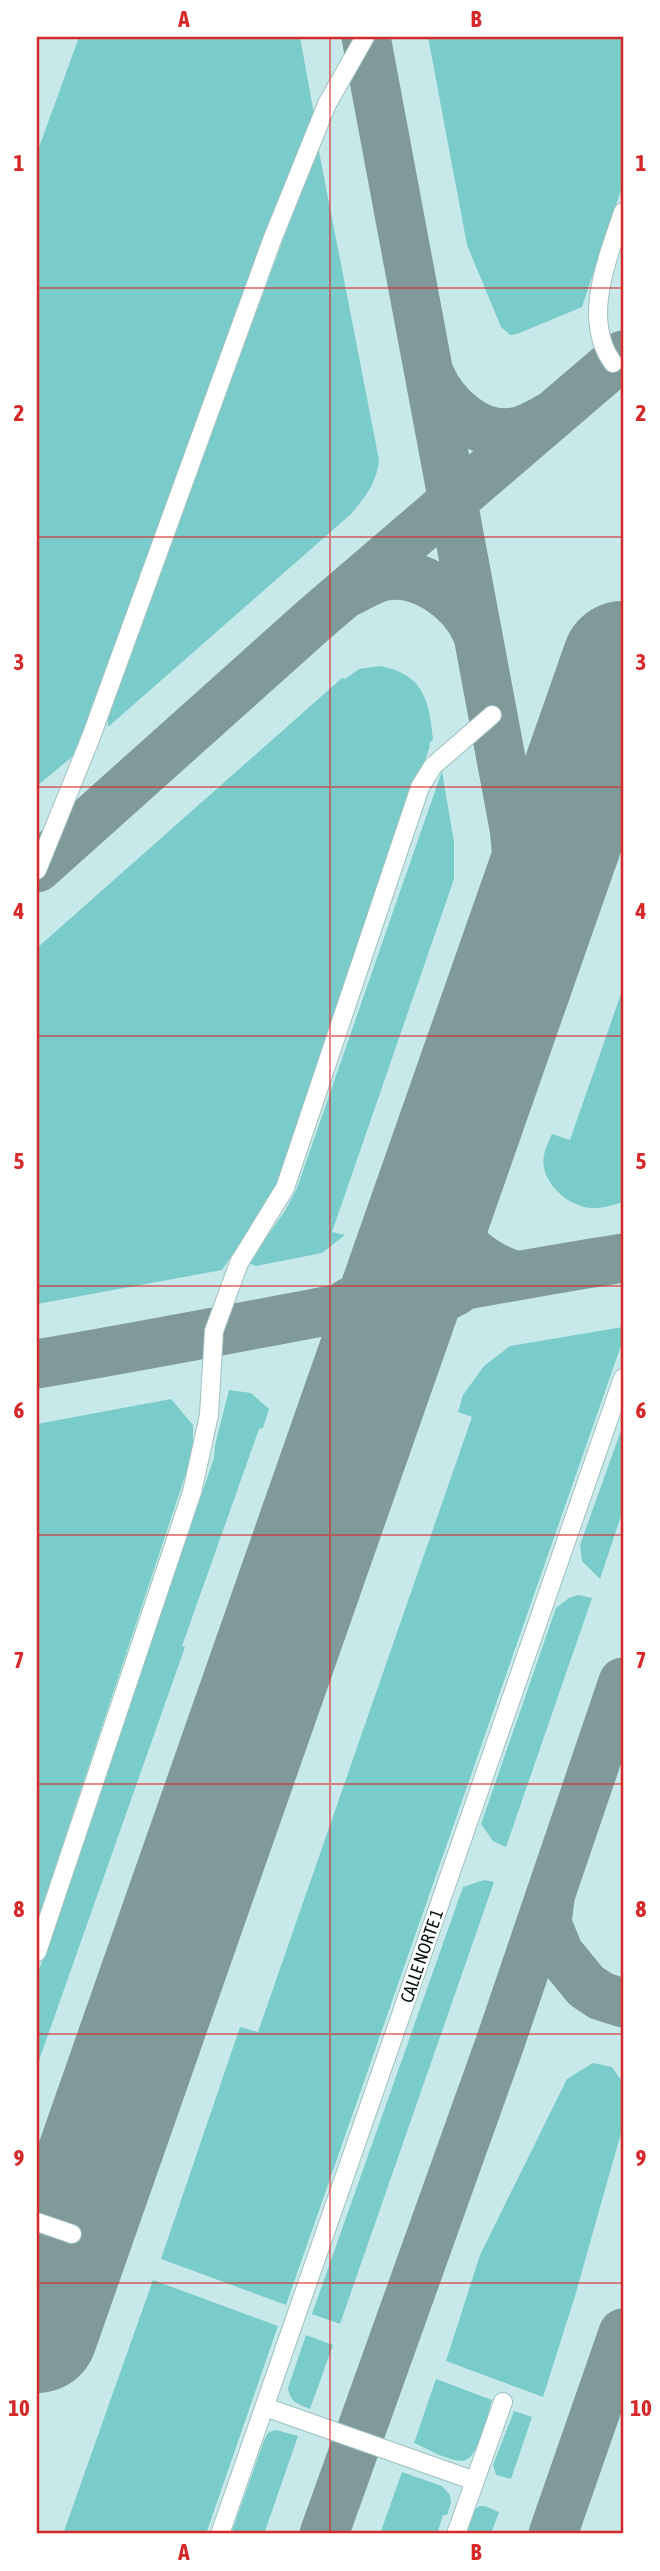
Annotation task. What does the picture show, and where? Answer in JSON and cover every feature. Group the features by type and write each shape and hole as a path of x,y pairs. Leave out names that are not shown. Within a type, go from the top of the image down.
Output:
{"lane":[{"path":"37,870 91,737 272,240 327,104 365,37"},
{"path":"613,363 602,348 599,306 601,278 623,212"},
{"path":"37,1952 192,1492 209,1415 214,1331 239,1263 285,1188 420,787 433,766 492,715"},
{"name":"CALLE NORTE 1","path":"220,2534 623,1378"},
{"path":"37,2222 72,2234"},
{"path":"456,2534 503,2402"},
{"path":"265,2407 475,2481"}],"shaded area":[{"path":"79,37 300,37 314,114 88,716 79,751 37,786 37,153"},
{"path":"428,37 623,37 623,184 582,307 517,334 510,335 501,327 467,245"},
{"path":"318,146 379,460 376,476 351,514 108,727 107,713"},
{"path":"380,666 406,675 421,690 429,712 433,739 429,744 275,1191 222,1270 37,1304 37,948 342,678 345,679 359,669"},
{"path":"442,771 454,842 454,879 332,1232 345,1235 322,1253 256,1266 248,1263 285,1211 297,1188"},
{"path":"623,988 623,1202 591,1208 573,1203 550,1183 544,1155 552,1134 570,1140"},
{"path":"623,1327 623,1340 286,2305 161,2259 240,2027 258,2032 472,1417 458,1412 463,1395 484,1366 510,1346"},
{"path":"229,1390 251,1393 269,1409 263,1428 259,1429 182,1646 185,1647 37,2066 37,1976 214,1458"},
{"path":"171,1399 193,1425 193,1452 37,1922 37,1424"},
{"path":"623,1425 623,1510 600,1579 582,1561 580,1545"},
{"path":"578,1595 592,1598 506,1847 493,1841 481,1824 556,1608"},
{"path":"484,1880 494,1882 340,2324 312,2314 463,1887"},
{"path":"593,2063 612,2067 623,2083 623,2126 543,2397 446,2361 480,2255 567,2079"},
{"path":"153,2280 278,2326 206,2534 63,2534"},
{"path":"306,2335 333,2345 310,2409 298,2404 288,2388"},
{"path":"436,2379 492,2400 477,2446 467,2459 449,2459 414,2443"},
{"path":"514,2411 532,2417 511,2479 496,2475 493,2465"},
{"path":"276,2430 298,2436 264,2534 231,2534 265,2438 269,2432"},
{"path":"402,2472 442,2486 450,2495 451,2503 447,2515 443,2515 437,2534 380,2534"},
{"path":"485,2506 499,2512 491,2534 462,2534 464,2530 468,2530 475,2509"}],"taxiway":[{"path":"366,37 514,828 517,911 508,993"},
{"path":"37,868 315,619 623,355"},
{"path":"430,375 453,408 475,425 487,430 500,433 519,431 549,417"},
{"path":"351,591 381,577 410,577 425,582 450,598 470,620 477,633"},
{"path":"443,1171 440,1199 449,1225 466,1247 490,1264 514,1275"},
{"path":"348,1303 367,1292 397,1264 418,1229 443,1171"},
{"path":"37,1364 623,1258"},
{"path":"366,1392 392,1347 413,1321 440,1299 456,1291"},
{"path":"324,2534 500,2043 623,1682"},
{"path":"550,1898 547,1923 559,1953 586,1986 601,1996 623,2003"},
{"path":"553,2534 623,2333"}],"runway":[{"path":"37,2332 623,662"}]}
